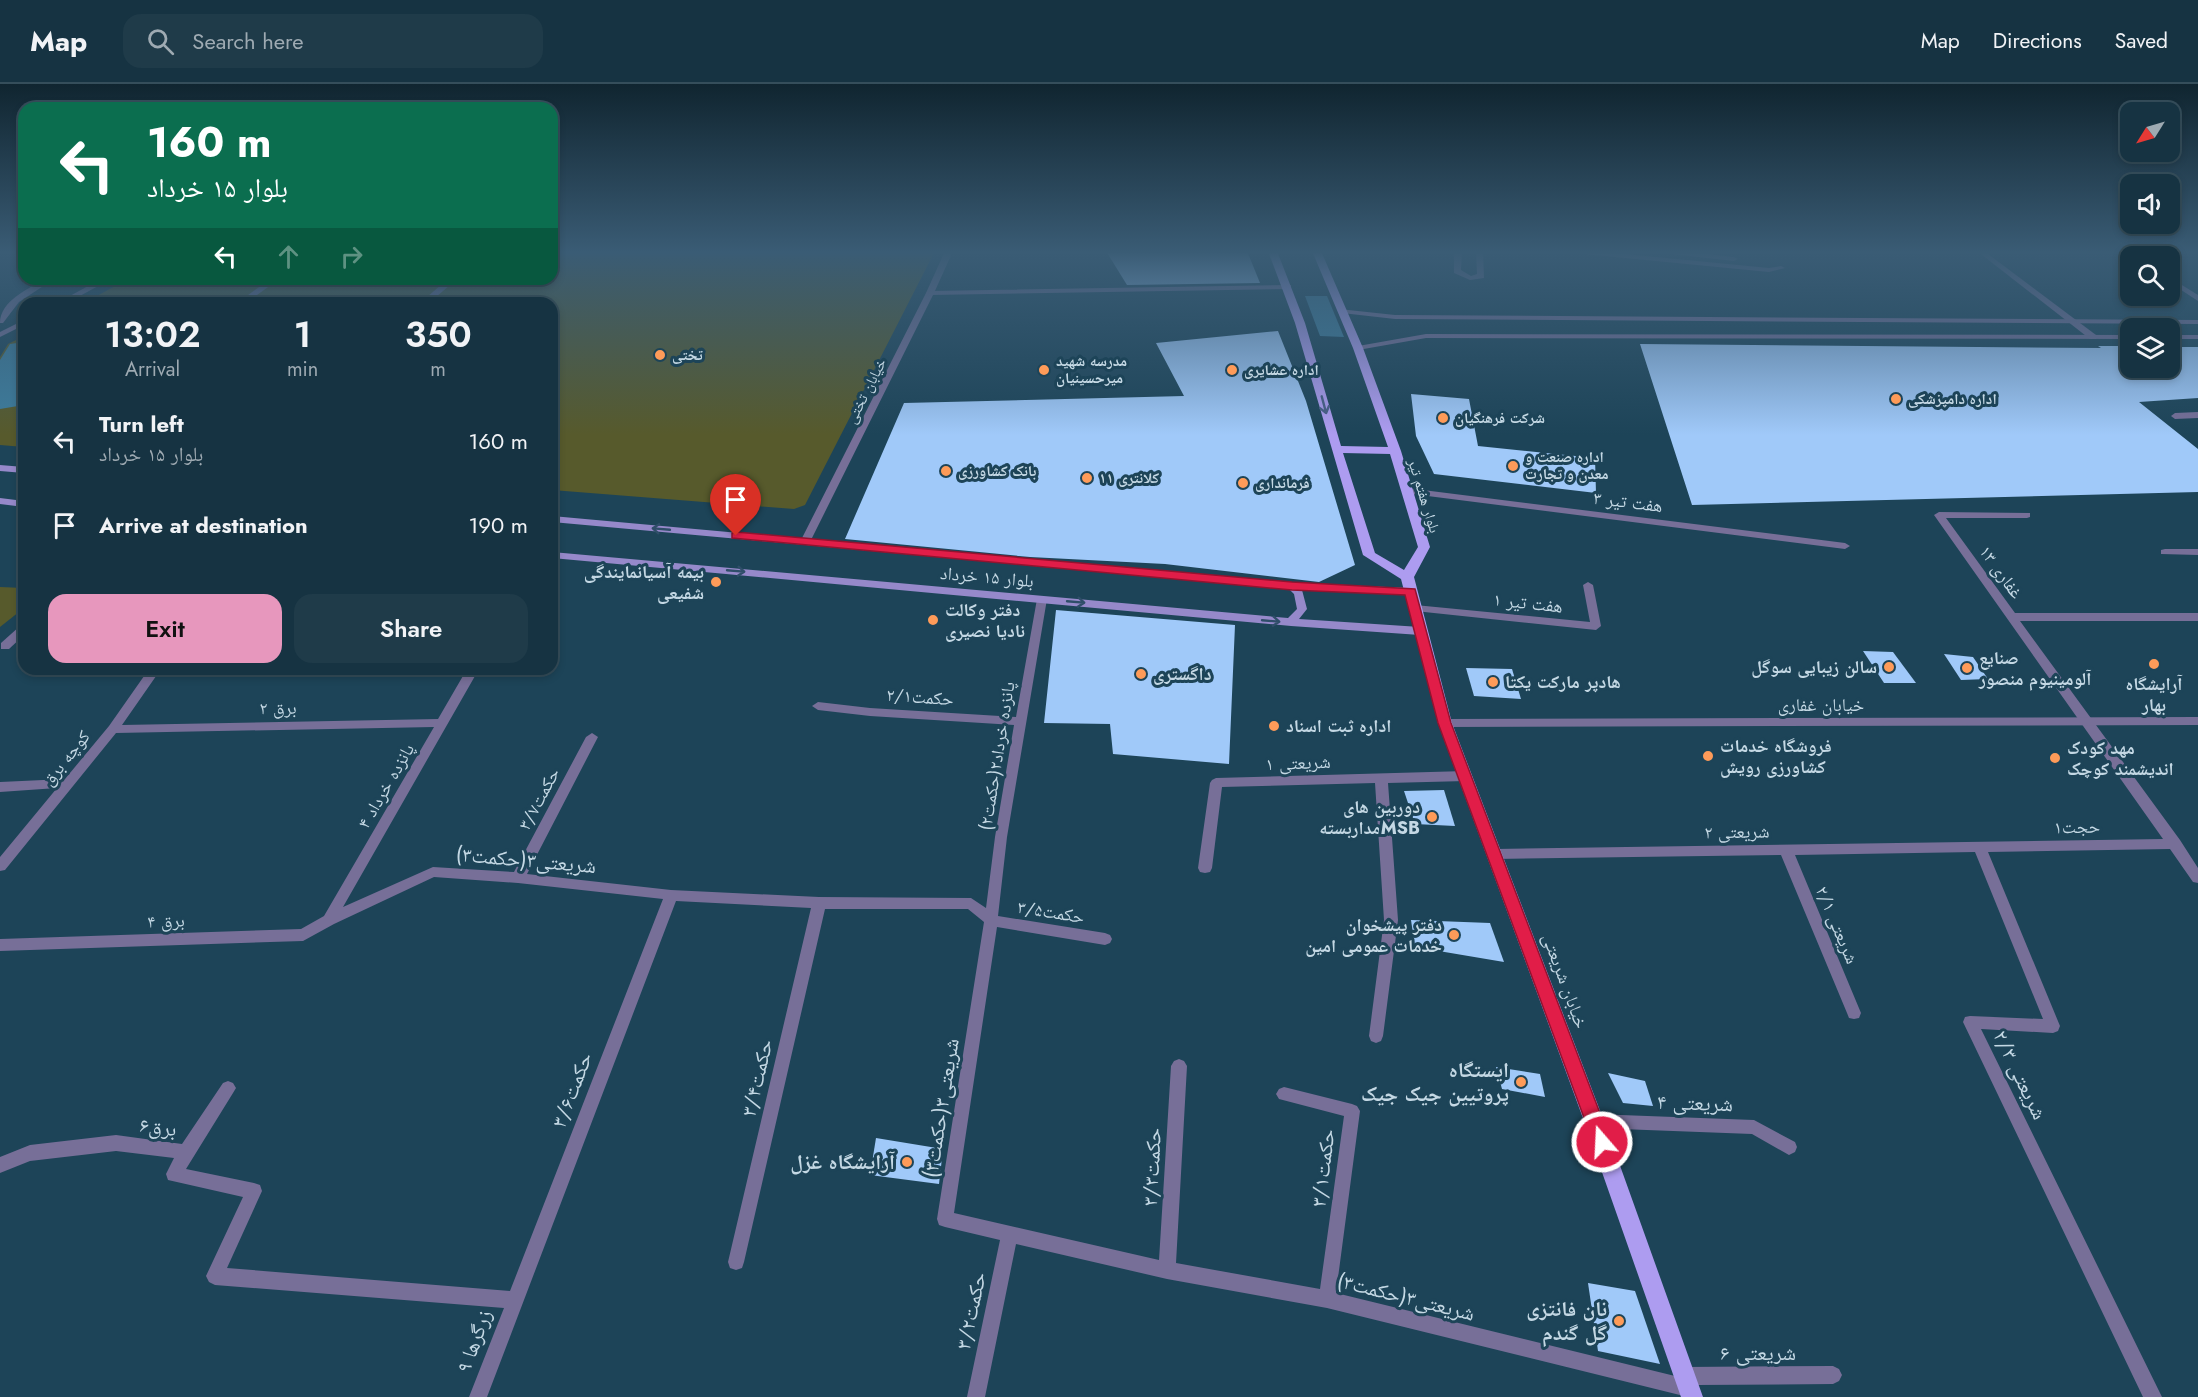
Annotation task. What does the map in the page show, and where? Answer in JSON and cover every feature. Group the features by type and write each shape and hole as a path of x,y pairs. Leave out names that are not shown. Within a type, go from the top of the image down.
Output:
{"main road":[{"path":"1297,312 1369,555 1411,592"},
{"name":"بلوار هفتم تیر","path":"1343,312 1358,348 1395,451 1424,547 1411,592"},
{"path":"1336,449 1395,451"},
{"path":"0,468 18,470"},
{"path":"0,501 18,503"},
{"name":"بلوار ۱۵ خرداد","path":"558,520 1292,586 1411,592"},
{"name":"بلوار ۱۵ خرداد","path":"558,556 1291,622 1420,631"},
{"path":"1291,622 1302,609 1299,593 1292,586"},
{"name":"خیابان شریعتی","path":"1411,592 1445,723 1594,1121 1688,1387"}],"street":[{"name":"خیابان تختی","path":"806,542 920,312"},
{"path":"1353,312 1395,317 2198,322"},
{"path":"2060,312 2093,337"},
{"path":"0,335 18,325"},
{"path":"1358,348 1426,336 2120,337"},
{"path":"2180,337 2198,337"},
{"path":"2175,416 2198,415"},
{"name":"هفت تیر ۳","path":"1407,491 1845,546"},
{"name":"غفاری ۱۳","path":"2027,515 1939,514 2085,723 2198,878"},
{"path":"2165,552 2198,552"},
{"name":"هفت تیر ۱","path":"1411,592 1596,626 1588,585"},
{"name":"پانزده خرداد۲(حکمت۲)","path":"991,920 1020,721 1042,599"},
{"path":"2012,617 2198,617"},
{"path":"3,647 18,634"},
{"path":"3,647 18,645"},
{"name":"کوچه برق","path":"0,866 113,729 152,675"},
{"name":"پانزده خرداد ۴","path":"329,920 470,675"},
{"name":"حکمت۲/۱","path":"818,706 870,712 1020,721"},
{"name":"خیابان غفاری","path":"1445,723 2198,721"},
{"name":"برق ۲","path":"113,729 443,723"},
{"name":"حکمت۳/۷","path":"518,878 592,737"},
{"name":"شریعتی ۱","path":"1205,868 1216,783 1466,776"},
{"path":"1376,1036 1391,920 1381,778"},
{"path":"0,787 69,783"},
{"name":"حجت۱","path":"1978,846 2175,844"},
{"name":"شریعتی ۲","path":"1495,854 1978,846"},
{"name":"شریعتی ۲/۳","path":"1978,846 2053,1026 1970,1022 2153,1397"},
{"name":"شریعتی ۲/۱","path":"1786,850 1854,1013"},
{"name":"شریعتی۳(حکمت۳)","path":"329,920 433,872 518,878 671,895 819,903 971,904 991,920 945,1219 1167,1270 1328,1299 1688,1387"},
{"name":"حکمت۳/۶","path":"513,1300 671,895"},
{"name":"حکمت۳/۴","path":"736,1263 819,903"},
{"name":"برق ۴","path":"0,945 303,935 329,920"},
{"name":"حکمت۳/۵","path":"991,920 1105,939"},
{"name":"حکمت۳/۳","path":"1167,1270 1179,1066"},
{"path":"186,1152 228,1088"},
{"name":"حکمت۳/۱","path":"1284,1094 1352,1111 1328,1299"},
{"name":"شریعتی ۴","path":"1594,1121 1754,1127 1789,1147"},
{"name":"برق۶","path":"0,1165 30,1153 116,1143 186,1152 174,1174 254,1191 215,1276 513,1300"},
{"name":"حکمت۳/۲","path":"976,1397 1010,1234"},
{"name":"زرگرها ۹","path":"478,1397 513,1300"},
{"name":"شریعتی ۶","path":"1688,1387 1833,1375"}],"green space":[{"path":"558,312 904,312 805,505 794,509 558,490"},
{"path":"18,339 18,446 0,445 0,357 8,344"},
{"path":"0,587 18,588 18,613 0,627"}],"water":[{"path":"1311,312 1334,312 1344,337 1320,336"},
{"path":"18,343 18,406 0,409 0,360 10,344"}],"building":[{"path":"1278,331 1306,401 1355,565 1319,582 1165,564 1030,557 845,539 904,403 1184,396 1156,343"},
{"name":"اداره دامپزشکی","path":"1640,344 2101,348 2098,346 2120,346 2120,378 2180,378 2180,347 2198,347 2198,398 2139,402 2198,449 2198,492 1692,505"},
{"name":"اداره صنعت و معدن و تجارت","path":"1411,394 1469,399 1478,446 1595,458 1596,493 1434,474 1416,436"},
{"name":"داگستری","path":"1056,610 1235,625 1229,764 1113,754 1110,724 1044,723"},
{"name":"سالن زیبایی سوگل","path":"1863,651 1893,652 1916,683 1884,683"},
{"name":"صنایع آلومینیوم منصور","path":"1944,654 1973,657 1988,679 1961,680"},
{"name":"هادپر مارکت یکتا","path":"1466,668 1512,669 1521,699 1474,696"},
{"path":"1444,790 1455,826 1415,824 1404,791"},
{"name":"دفتر پیشخوان خدمات عمومی امین","path":"1411,920 1490,923 1504,962 1415,947"},
{"name":"ایستگاه پروتیین جیک جیک","path":"1496,1067 1540,1074 1545,1097 1502,1089"},
{"path":"1608,1073 1645,1081 1653,1106 1623,1103"},
{"name":"آرایشگاه غزل","path":"876,1138 943,1149 939,1184 870,1175"},
{"name":"نان فانتزی گل گندم","path":"1588,1283 1635,1291 1660,1364 1598,1351"}],"place":[{"name":"تختی","path":"660,355"},
{"name":"مدرسه شهید میرحسینیان","path":"1044,370"},
{"name":"اداره عشایری","path":"1232,370"},
{"name":"اداره دامپزشکی","path":"1896,399"},
{"name":"شرکت فرهنگیان","path":"1443,418"},
{"name":"اداره صنعت و معدن و تجارت","path":"1513,466"},
{"name":"بانک کشاورزی","path":"946,471"},
{"name":"کلانتری ۱۱","path":"1087,478"},
{"name":"فرمانداری","path":"1243,483"},
{"name":"بیمه آسیانمایندگی شفیعی","path":"716,582"},
{"name":"دفتر وکالت نادیا نصیری","path":"933,620"},
{"name":"آرایشگاه بهار","path":"2154,664"},
{"name":"سالن زیبایی سوگل","path":"1889,667"},
{"name":"صنایع آلومینیوم منصور","path":"1967,668"},
{"name":"داگستری","path":"1141,674"},
{"name":"هادپر مارکت یکتا","path":"1493,682"},
{"name":"اداره ثبت اسناد","path":"1274,726"},
{"name":"فروشگاه خدمات کشاورزی رویش","path":"1708,756"},
{"name":"مهد کودک اندیشمند کوچک","path":"2055,758"},
{"name":"دوربین های مداربستهMSB","path":"1432,817"},
{"name":"دفتر پیشخوان خدمات عمومی امین","path":"1454,935"},
{"name":"ایستگاه پروتیین جیک جیک","path":"1521,1082"},
{"name":"آرایشگاه غزل","path":"907,1162"},
{"name":"نان فانتزی گل گندم","path":"1619,1321"}],"route":[{"path":"736,536 1292,586 1410,591 1445,723 1602,1142"}]}
